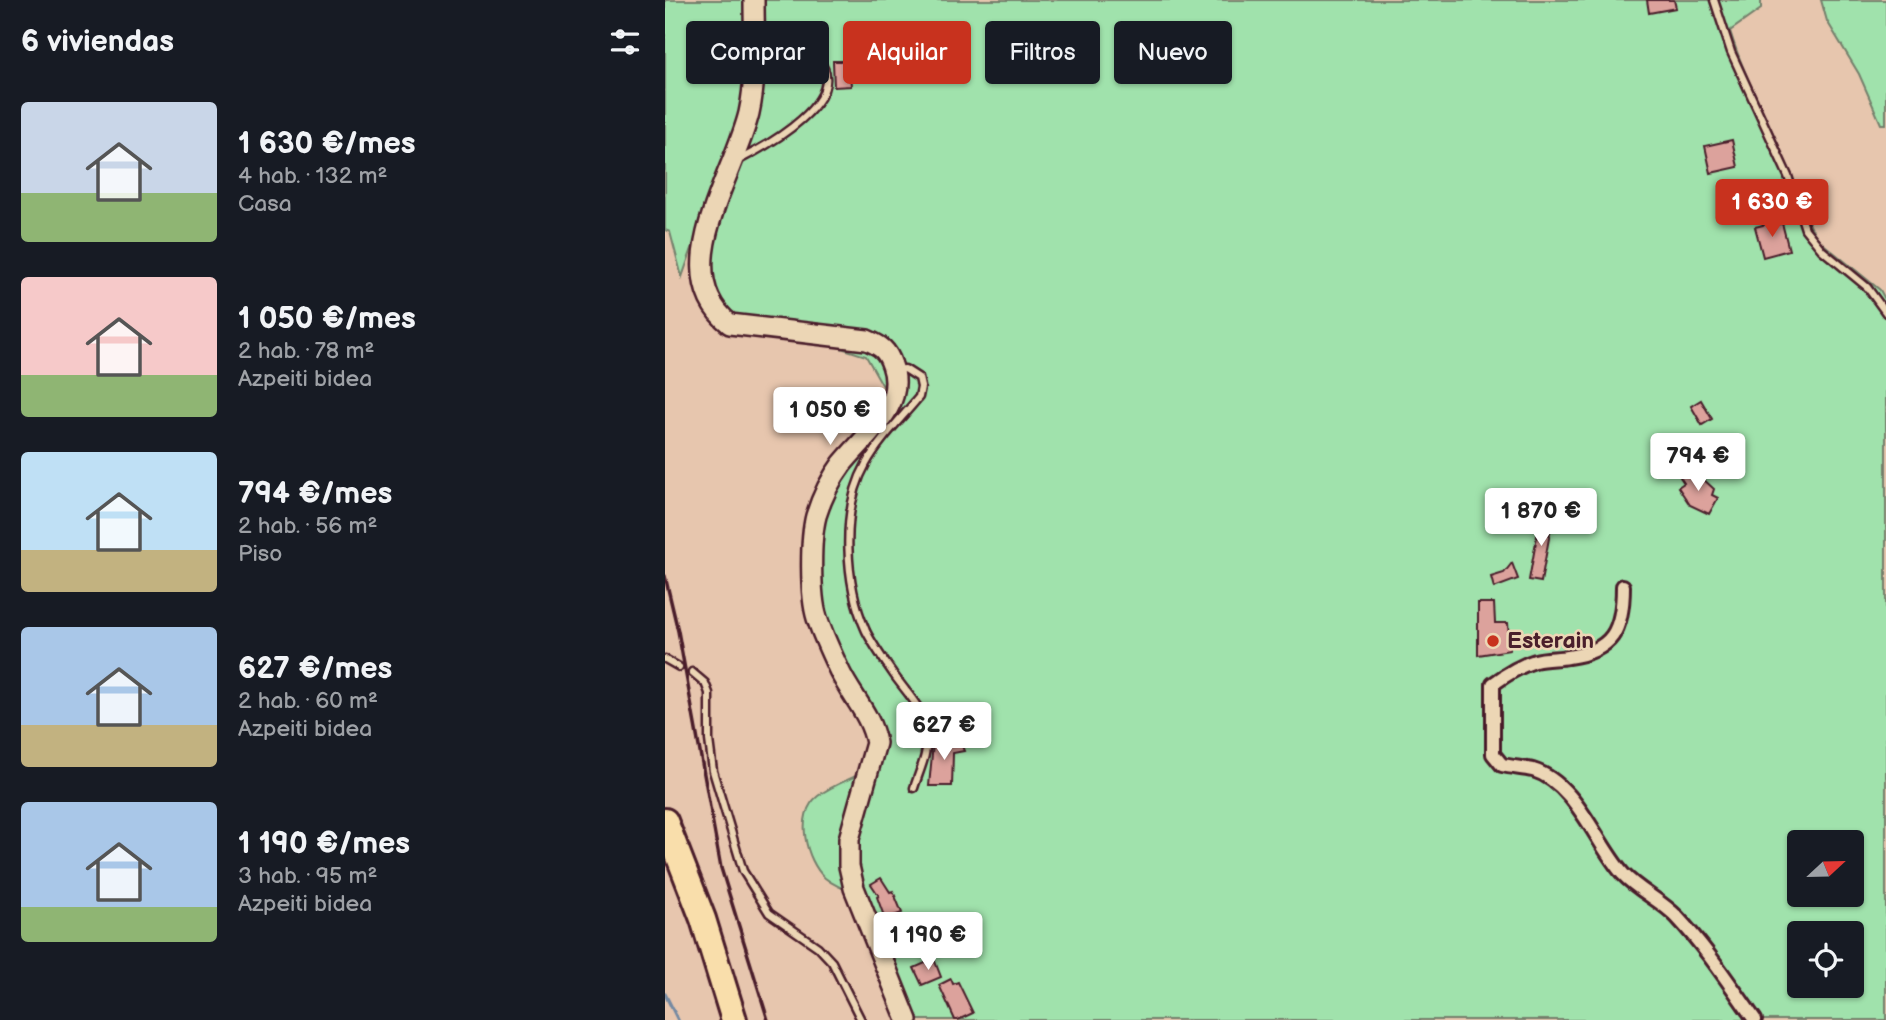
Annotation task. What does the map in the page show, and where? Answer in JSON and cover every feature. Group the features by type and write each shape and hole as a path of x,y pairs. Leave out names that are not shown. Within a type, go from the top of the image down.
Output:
{"highway":[{"path":"665,821 703,919 734,1020"},
{"path":"665,863 716,1020"}],"main road":[{"path":"754,0 754,21"},
{"path":"751,84 750,106 712,208 698,257 698,275 707,303 730,324 867,341 881,346 889,355 894,371 894,398 888,411 841,465 825,490 816,519 812,555 816,615 841,674 862,705 876,743 849,839 849,866 854,888 907,1020"}],"street":[{"path":"1623,586 1619,625 1613,637 1603,646 1579,655 1535,661 1493,684 1493,754 1501,765 1534,771 1565,791 1593,827 1615,864 1630,881 1676,915 1717,965 1755,1020"}],"lane":[{"path":"1714,0 1731,52 1789,176 1805,229 1822,250 1867,287 1886,313"},
{"path":"730,164 753,153 803,119 818,104 824,92 823,84"},
{"path":"894,371 905,369 919,378 919,397 866,464 854,491 849,510 851,572 858,610 867,632 923,718 928,735 925,757 914,788"},
{"path":"665,659 678,667"},
{"path":"692,672 705,683 709,693 710,755 743,870 769,913 818,947 832,962 861,1020"}],"green space":[{"path":"665,0 1761,0 1761,9 1730,31 1743,67 1783,154 1815,234 1821,242 1880,290 1886,301 1886,1020 913,1020 869,899 825,878 813,861 805,837 806,814 818,796 875,765 858,691 820,606 819,536 832,495 857,460 892,422 901,407 884,388 866,356 763,323 721,315 694,243 682,277 670,232 665,230"},
{"path":"1821,0 1886,0 1886,124 1881,124 1859,74 1827,21"}],"building":[{"path":"1647,0 1674,0 1676,8 1649,13"},
{"path":"833,61 843,61 843,84 851,86 834,87"},
{"path":"1732,140 1738,167 1711,173 1705,146"},
{"path":"1775,222 1775,225 1782,223 1789,250 1763,257 1755,227"},
{"path":"1701,400 1712,419 1702,425 1691,406"},
{"path":"1689,470 1697,482 1702,478 1714,489 1712,495 1718,498 1709,514 1690,505 1678,487 1684,483 1680,477"},
{"path":"1541,514 1553,516 1541,582 1529,580"},
{"path":"1512,563 1518,579 1494,588 1491,577 1504,573"},
{"name":"Esterain","path":"1478,603 1494,603 1495,623 1508,623 1510,650 1478,655"},
{"path":"959,738 964,751 953,753 952,786 929,786 933,744"},
{"path":"881,878 890,892 893,891 902,913 885,919 877,897 879,896 871,884"},
{"path":"934,959 941,977 922,985 914,968"},
{"path":"951,979 953,984 958,982 973,1013 958,1020 955,1020 939,985"}],"waterway":[{"path":"665,994 678,1020"}],"railway":[{"path":"665,576 678,631 721,868 768,1020"}],"place":[{"name":"Esterain","path":"1493,641"}]}
